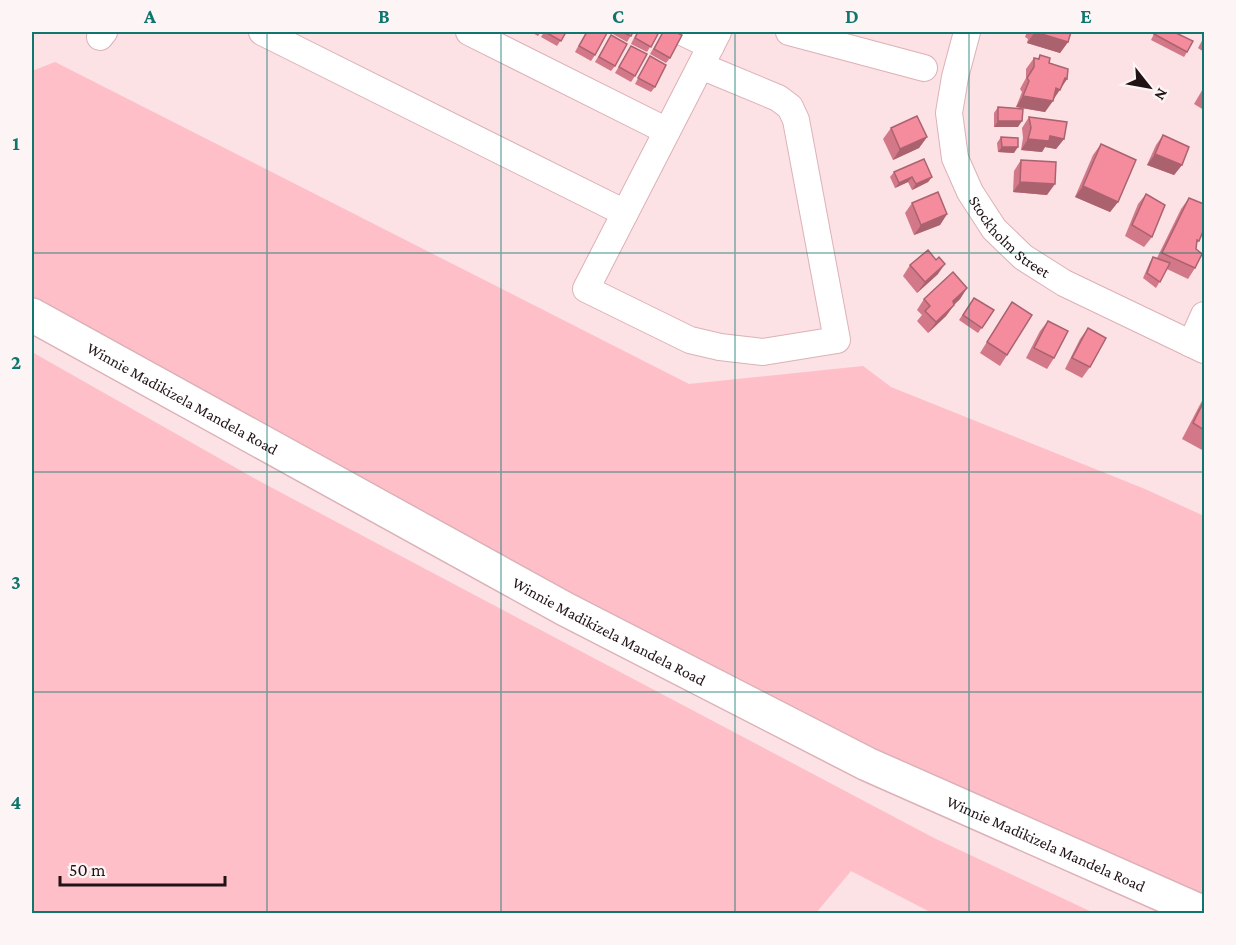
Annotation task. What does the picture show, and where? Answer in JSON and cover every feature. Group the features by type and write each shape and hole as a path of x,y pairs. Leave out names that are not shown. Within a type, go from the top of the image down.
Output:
{"main road":[{"name":"Winnie Madikizela Mandela Road","path":"32,315 565,609 867,764 1204,913"}],"street":[{"path":"262,32 625,213"},
{"path":"469,32 667,131"},
{"path":"682,32 710,48 790,107 796,120 837,340 763,352 720,347 690,340 586,289 710,48"},
{"path":"789,32 924,68"},
{"name":"Stockholm Street","path":"967,32 955,77 950,113 955,158 970,192 994,229 1023,257 1064,283 1198,347"},
{"path":"1198,347 1204,315"}],"shaded area":[{"path":"55,62 689,384 863,366 891,387 1145,489 1204,516 1204,913 934,795 32,315 32,71"},
{"path":"32,352 261,482 934,838 1094,913 932,913 851,871 816,913 32,913"}],"building":[{"path":"545,32 566,32 561,41"},
{"path":"587,32 607,33 595,55 579,46"},
{"path":"638,32 659,32 651,47 635,38"},
{"path":"663,32 675,32 682,35 670,58 654,49"},
{"path":"1035,32 1071,32 1068,42"},
{"path":"1174,32 1193,41 1187,52 1154,34"},
{"path":"611,35 627,44 615,66 599,57"},
{"path":"631,46 647,54 635,76 619,67"},
{"path":"1040,55 1050,58 1049,63 1068,69 1067,79 1065,78 1060,90 1056,88 1053,101 1023,96 1029,81 1027,78 1034,67 1034,58 1039,59"},
{"path":"650,56 666,65 655,87 638,78"},
{"path":"998,107 1023,109 1022,121 998,121"},
{"path":"917,116 927,137 900,149 891,128"},
{"path":"1029,117 1067,122 1064,139 1050,136 1049,141 1028,139 1031,128"},
{"path":"1163,135 1189,147 1182,165 1155,154"},
{"path":"1001,137 1018,138 1018,147 1002,147"},
{"path":"1101,144 1136,160 1118,202 1083,186"},
{"path":"924,159 932,177 916,184 912,177 899,183 894,172"},
{"path":"1021,160 1056,162 1055,184 1020,182"},
{"path":"938,192 947,214 921,225 912,203"},
{"path":"1146,194 1165,205 1152,237 1132,225"},
{"path":"1189,198 1204,204 1204,229 1199,241 1197,240 1196,249 1202,254 1195,268 1162,253"},
{"path":"928,250 936,260 939,257 945,264 925,282 910,265"},
{"path":"1153,257 1170,263 1160,282 1147,273"},
{"path":"953,272 967,288 953,301 954,305 936,322 925,311 930,306 924,299"},
{"path":"974,298 994,310 982,328 963,315"},
{"path":"1012,302 1032,315 1007,355 987,342"},
{"path":"1048,321 1068,331 1054,358 1034,348"},
{"path":"1088,328 1106,338 1090,367 1072,358"},
{"path":"1204,401 1204,430 1193,423"}]}
